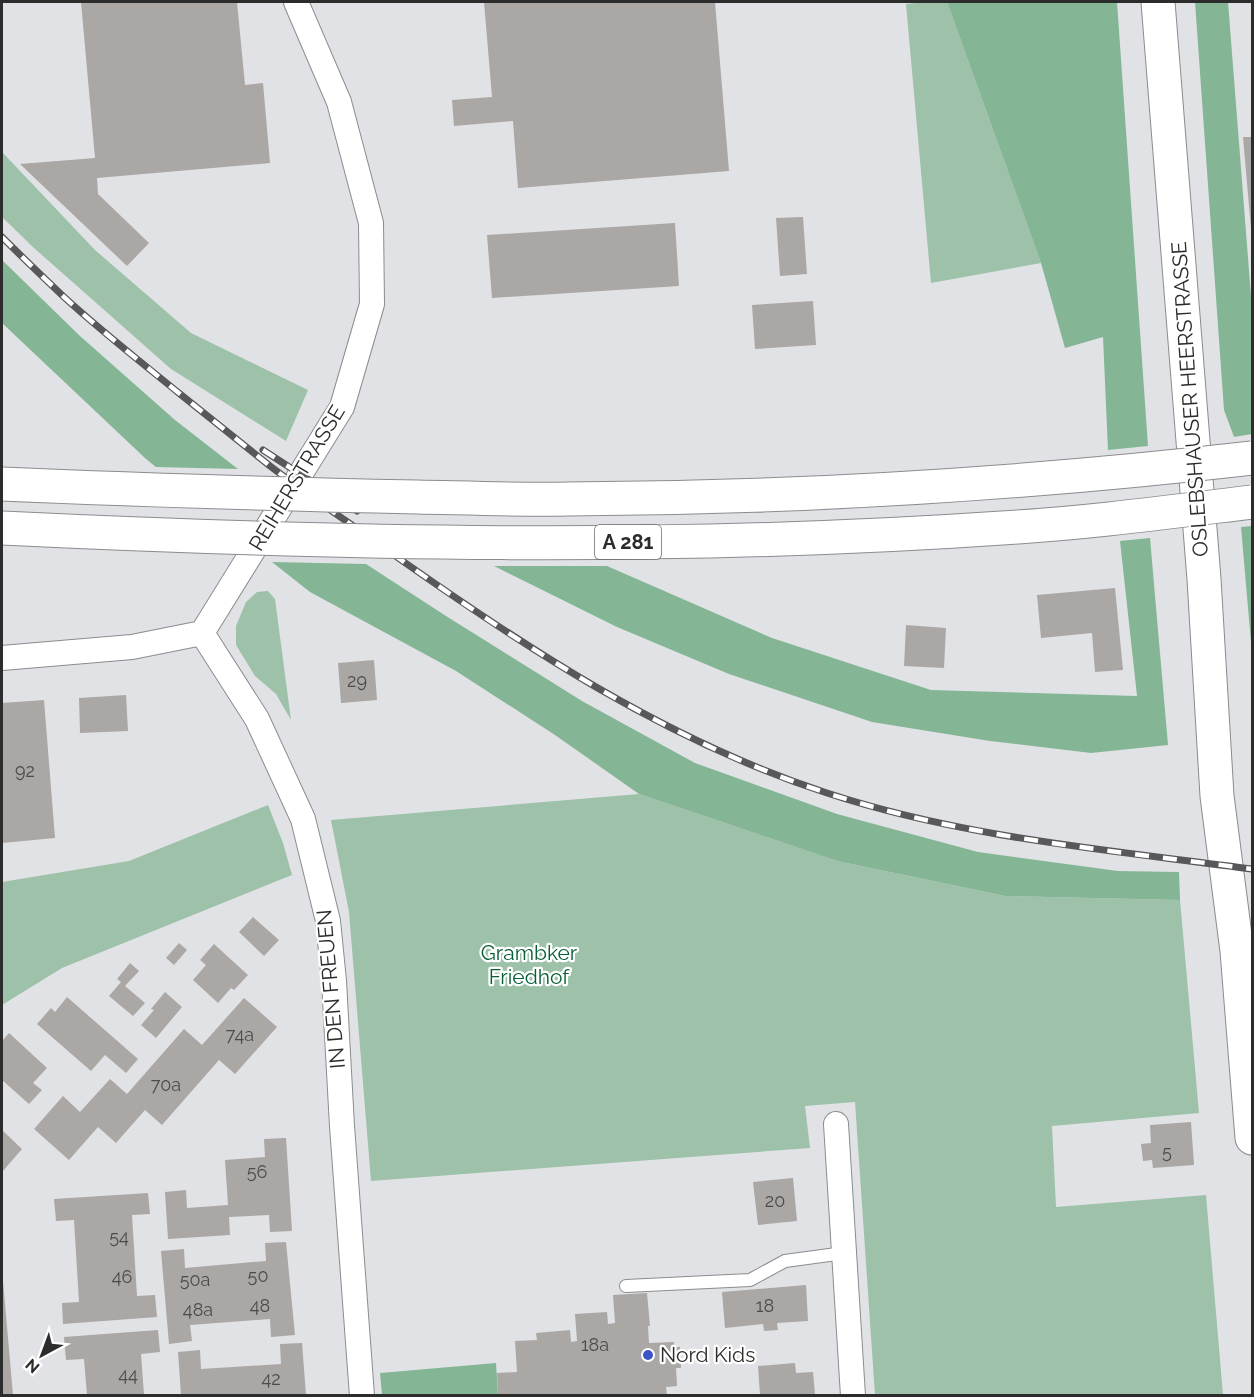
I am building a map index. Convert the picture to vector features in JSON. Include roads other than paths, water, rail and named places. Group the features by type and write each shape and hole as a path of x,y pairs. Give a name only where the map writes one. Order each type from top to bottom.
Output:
{"main road":[{"name":"OSLEBSHAUSER HEERSTRASSE","path":"1158,2 1204,579 1217,796 1238,921 1237,951 1252,1138"},
{"name":"A 281","path":"2,484 306,495 590,499 785,494 996,483 1252,458"},
{"name":"A 281","path":"2,528 342,540 497,543 704,542 787,540 1004,528 1146,515 1252,502"}],"street":[{"name":"REIHERSTRASSE","path":"202,633 342,407 372,304 371,223 339,102 297,2"},
{"path":"2,658 132,647 202,633"},
{"name":"IN DEN FREUEN","path":"202,633 257,719 303,819 328,921 362,1395"},
{"path":"836,1124 853,1395"}],"lane":[{"path":"626,1286 750,1280 785,1262 844,1253"}],"railway":[{"path":"2,237 92,322 284,477 491,622 544,656 654,719 768,772 879,808 931,821 1038,841 1252,869"},
{"path":"263,450 357,511"}],"place":[{"name":"Nord Kids","path":"648,1355"}],"park label":[{"name":"Grambker Friedhof","path":"529,965"}]}
